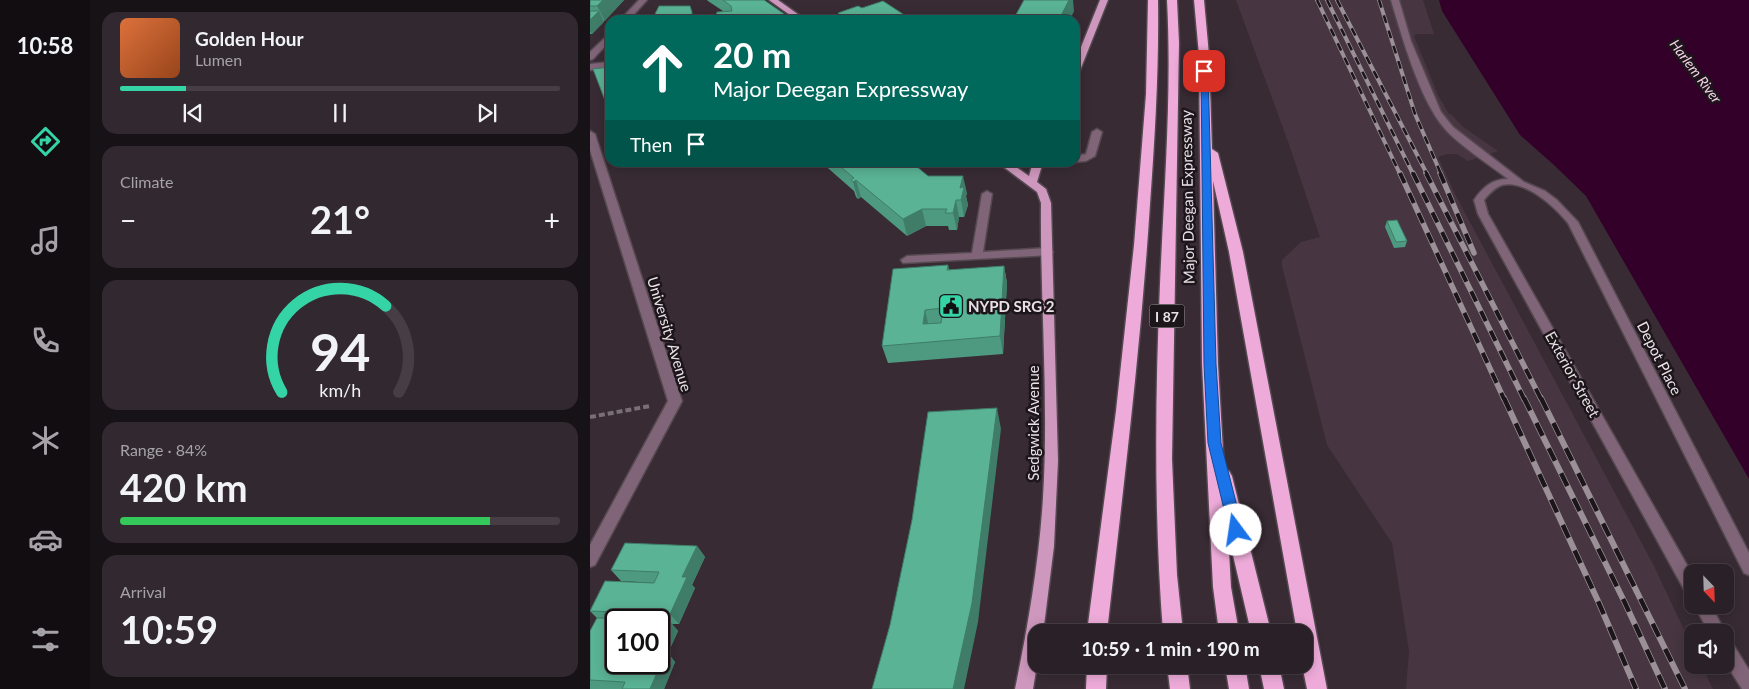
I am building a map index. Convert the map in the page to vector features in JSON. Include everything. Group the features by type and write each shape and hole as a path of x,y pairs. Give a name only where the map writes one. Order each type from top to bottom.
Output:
{"highway":[{"path":"1099,624 1122,438 1137,295 1148,143 1153,0"},
{"name":"Major Deegan Expressway","path":"1172,0 1174,66 1164,433 1165,522 1172,624"},
{"name":"Major Deegan Expressway","path":"1199,0 1204,55 1210,364 1222,587 1228,624"},
{"path":"1205,126 1236,252 1317,689"},
{"path":"1214,443 1259,624"},
{"path":"1096,689 1097,674"},
{"path":"1178,674 1180,689"},
{"path":"1236,674 1239,689"},
{"path":"1271,674 1274,689"}],"main road":[{"path":"773,0 795,15"},
{"path":"1080,60 1104,0"},
{"path":"1010,167 1032,182 1036,167"},
{"name":"Sedgwick Avenue","path":"1024,689 1042,586 1050,497 1045,196 1032,182"}],"street":[{"path":"629,15 643,0"},
{"name":"Depot Place","path":"1395,0 1407,41 1438,113 1450,129 1520,183 1549,198 1562,208 1573,222 1749,568"},
{"path":"590,57 605,41"},
{"path":"590,67 605,66"},
{"path":"1080,159 1090,156 1097,132"},
{"name":"University Avenue","path":"590,134 676,401 590,560"},
{"name":"Exterior Street","path":"1520,183 1502,183 1487,189 1479,200 1483,214 1684,574"},
{"path":"977,256 987,194"},
{"path":"907,260 1047,252"},
{"path":"1734,661 1749,685"}],"path":[{"path":"590,416 676,401"}],"shaded area":[{"path":"1236,0 1423,0 1434,34 1416,34 1414,36 1438,95 1449,114 1463,127 1498,151 1468,161 1457,154 1447,154 1438,157 1456,196 1654,566 1684,630 1684,674 1706,674 1713,689 1406,689 1409,651 1392,543 1327,445 1282,266 1282,260 1301,242 1320,237 1290,147"}],"water":[{"name":"Harlem River","path":"1439,0 1749,0 1749,479 1586,196 1520,135 1442,11"}],"building":[{"path":"590,0 603,0 597,6 590,6"},
{"path":"723,0 764,0 786,15 716,15 717,12 732,11 731,6"},
{"path":"1024,0 1069,0 1062,15 1016,15"},
{"path":"883,1 904,15 841,15 838,13 858,6 862,8"},
{"path":"659,6 690,6 692,12 692,15 654,15"},
{"path":"590,11 599,11 590,20"},
{"path":"605,68 605,100 593,69"},
{"path":"841,167 917,167 928,176 963,176 960,188 964,187 961,200 956,200 953,213 945,213 947,209 922,209 903,219 856,180 853,182 851,180 854,178"},
{"path":"1397,220 1407,241 1396,242 1387,221"},
{"name":"NYPD SRG 2","path":"948,265 947,270 1004,266 1000,336 882,346 893,269","holes":["943,308 941,323 923,324 925,310"]},
{"path":"997,408 972,603 953,689 872,689 890,625 912,520 928,412"},
{"path":"625,543 697,546 682,577 687,577 670,614 670,609 605,609 605,612 590,611 605,581 654,583 659,572 611,570"},
{"path":"597,618 605,618 605,674 656,674 650,689 622,689 625,682 590,680 590,631"}],"railway":[{"path":"1317,0 1400,174"},
{"path":"1327,0 1413,174"},
{"path":"1337,0 1427,174"},
{"path":"1379,0 1415,114 1441,174"},
{"path":"1400,173 1504,399"},
{"path":"1413,173 1524,399"},
{"path":"1426,173 1541,399"},
{"path":"1440,173 1474,253"},
{"path":"1504,398 1598,601 1636,689"},
{"path":"1524,398 1625,603 1665,689"},
{"path":"1541,398 1685,689"}],"place":[{"name":"NYPD SRG 2","path":"951,306"}],"route":[{"path":"1204,71 1210,364 1214,443 1236,530"}]}
